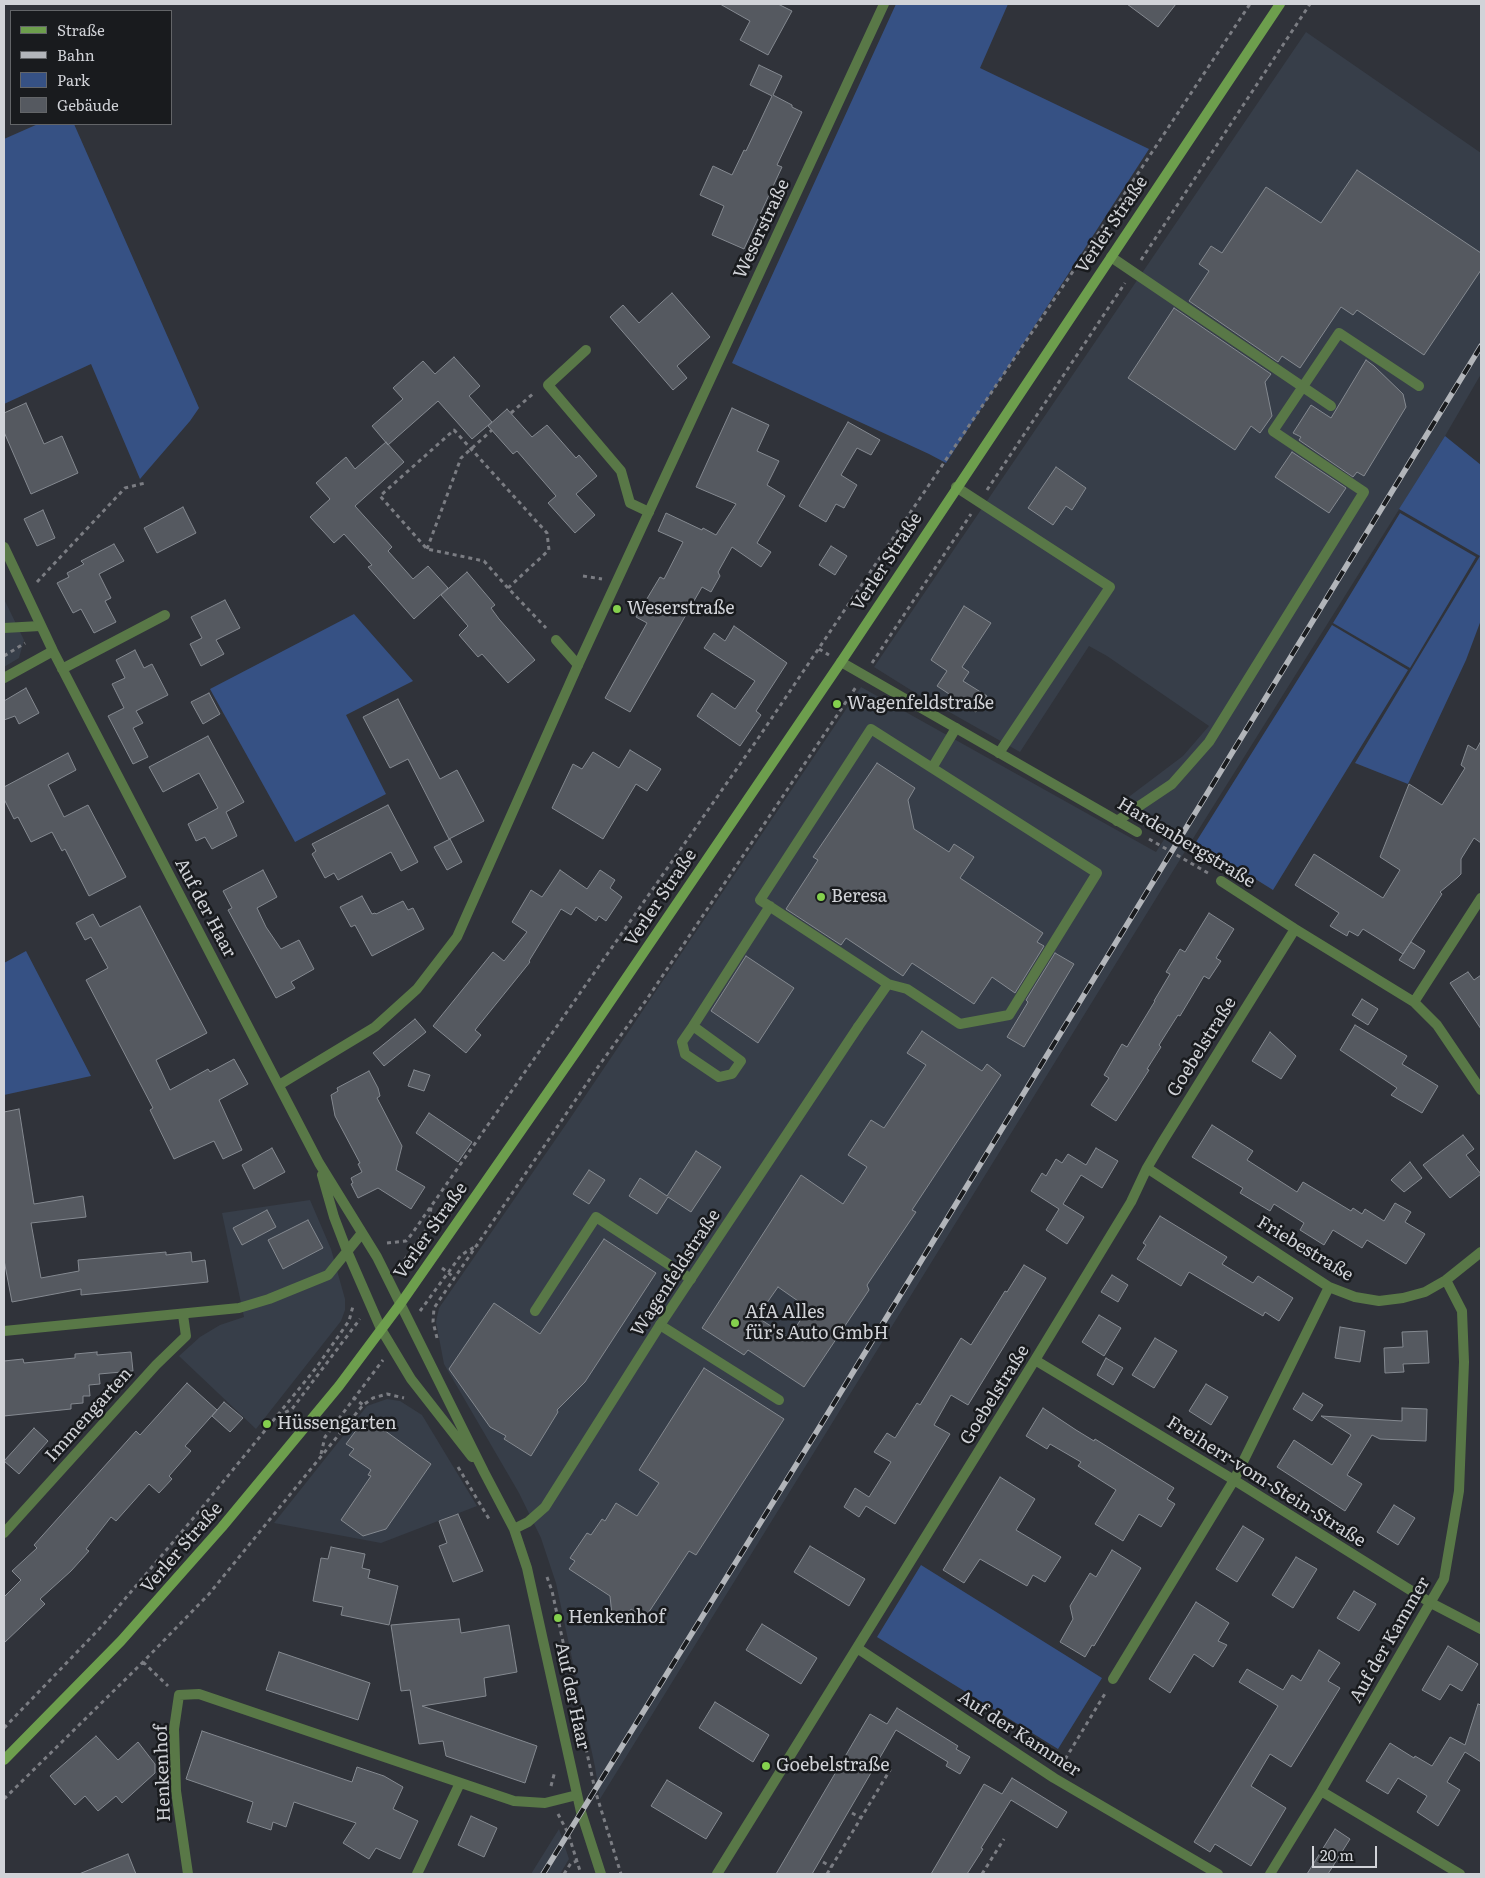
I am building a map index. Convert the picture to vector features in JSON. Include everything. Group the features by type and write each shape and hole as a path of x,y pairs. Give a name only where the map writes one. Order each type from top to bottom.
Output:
{"main road":[{"name":"Verler Straße","path":"4,1760 121,1642 222,1527 339,1386 401,1303 578,1049 841,662 1280,4"}],"street":[{"name":"Weserstraße","path":"279,1085 375,1027 417,989 457,938 578,665 884,4"},
{"path":"1111,257 1331,406"},
{"path":"1117,821 1172,784 1209,742 1364,492 1274,431 1339,333 1419,386"},
{"path":"586,350 548,385 621,471 630,503 649,512"},
{"path":"956,487 1110,587 999,753"},
{"name":"Auf der Haar","path":"4,547 52,651 319,1163 377,1257 514,1529 527,1568 577,1794 601,1874"},
{"path":"62,669 165,615"},
{"path":"4,628 40,626"},
{"path":"556,640 578,665"},
{"path":"4,678 52,651"},
{"name":"Hardenbergstraße","path":"841,662 1137,832"},
{"path":"932,768 956,728"},
{"path":"871,729 932,768 1096,873 1009,1015 960,1024 907,989 888,984 760,900 871,729"},
{"name":"Hardenbergstraße","path":"1221,881 1414,1002 1438,1025 1481,1090"},
{"path":"1414,1002 1481,898"},
{"path":"693,1026 741,1061 732,1074 719,1077 685,1054 682,1042 770,906"},
{"name":"Goebelstraße","path":"717,1874 1132,1202 1147,1168 1295,929"},
{"name":"Wagenfeldstraße","path":"514,1529 528,1522 545,1507 690,1279 888,984"},
{"name":"Auf der Haar","path":"319,1163 334,1217 382,1329 411,1380 484,1472"},
{"name":"Friebestraße","path":"1147,1168 1329,1287 1355,1297 1379,1301 1404,1298 1426,1292 1446,1280 1481,1252"},
{"path":"535,1311 596,1216 690,1279"},
{"path":"4,1331 183,1315 239,1308 268,1299 328,1275 362,1233"},
{"name":"Auf der Kammer","path":"1270,1874 1321,1791 1444,1579 1459,1491 1464,1362 1462,1311 1446,1280"},
{"path":"1113,1679 1234,1480 1329,1287"},
{"name":"Immengarten","path":"4,1533 156,1364 186,1336 183,1315"},
{"path":"660,1325 778,1400"},
{"name":"Freiherr-vom-Stein-Straße","path":"1035,1360 1234,1480 1431,1603 1481,1629"},
{"name":"Auf der Kammer","path":"857,1648 1054,1778 1218,1874"},
{"path":"179,1695 199,1694 514,1801 544,1803 577,1794"},
{"name":"Henkenhof","path":"179,1695 174,1729 176,1791 188,1874"},
{"path":"417,1874 460,1783"},
{"path":"1321,1791 1443,1870 1460,1874"}],"path":[{"path":"406,1241 781,705 1075,269 1250,4"},
{"path":"451,1275 456,1278 511,1198 864,675 1310,4"},
{"path":"511,414 536,391 548,385"},
{"path":"508,588 550,550 547,533 454,430 380,496 427,549 484,561 508,588 556,640"},
{"path":"427,549 461,458 492,430"},
{"path":"24,591 41,579 125,488 145,483"},
{"name":"Hardenbergstraße","path":"1137,832 1221,881"},
{"path":"387,1243 406,1241 410,1244"},
{"path":"4,1728 102,1626 196,1515 317,1369 349,1321 353,1307"},
{"path":"390,1395 394,1390"},
{"path":"4,1799 209,1594 362,1405 373,1398 390,1395 403,1397 410,1403"},
{"path":"358,1401 362,1405"},
{"path":"454,1460 493,1526"},
{"path":"143,1662 179,1695"},
{"path":"1054,1778 1113,1679"},
{"path":"554,1763 556,1772 551,1785 554,1801 568,1833 581,1874"},
{"path":"828,1874 890,1770 880,1764"},
{"path":"852,1813 861,1818"},
{"path":"982,1874 1004,1839"},
{"path":"564,1874 571,1863 577,1861"},
{"path":"823,1862 832,1867"}],"shaded area":[{"path":"1306,32 1481,153 1481,374 1445,436 1189,845 600,1799 556,1583 541,1538 519,1493 444,1364 436,1322 439,1308 569,1120 861,687 1156,852 1165,838 1114,808 1183,756 1209,726 1107,656 1089,646 1020,752 874,667"},
{"path":"4,599 24,640 19,658 4,667"},
{"path":"310,1200 331,1249 345,1299 345,1310 341,1321 256,1429 179,1356 200,1337 220,1325 244,1317 222,1213"},
{"path":"387,1399 400,1401 422,1415 477,1506 381,1543 274,1523 367,1406"},
{"path":"559,1829 569,1859 560,1874 531,1874"}],"green space":[{"path":"896,4 1008,4 980,68 1149,149 946,463 732,363"},
{"path":"36,125 74,125 199,408 140,479 91,364 4,404 4,139"},
{"path":"1445,436 1481,465 1481,620 1466,660 1408,784 1355,763 1480,556 1399,509"},
{"path":"1400,513 1476,557 1410,668 1333,623"},
{"path":"354,614 413,681 346,715 386,794 295,842 210,689"},
{"path":"1332,625 1408,670 1273,890 1196,842"},
{"path":"26,951 91,1076 4,1095 4,963"},
{"path":"921,1565 1102,1678 1058,1749 877,1637"}],"building":[{"path":"720,4 778,4 792,11 768,55 740,40 750,21"},
{"path":"1127,4 1176,4 1158,27"},
{"path":"759,65 782,76 773,95 802,112 777,165 782,167 744,249 712,235 724,206 700,195 713,166 732,175 744,150 746,151 772,96 750,85"},
{"path":"1357,170 1481,253 1481,270 1424,355 1357,310 1353,315 1341,307 1300,368 1282,356 1278,362 1189,301 1209,271 1199,264 1211,246 1222,253 1266,187 1321,223"},
{"path":"672,293 710,337 677,366 687,378 673,390 610,317 623,305 639,323"},
{"path":"1174,308 1271,374 1265,382 1272,416 1260,433 1251,426 1235,450 1128,378"},
{"path":"454,357 480,386 469,396 492,422 472,439 438,401 388,445 372,426 403,399 393,388 423,361 435,374"},
{"path":"1366,360 1403,394 1406,407 1364,476 1357,472 1353,477 1299,440 1301,437 1293,433 1311,405 1331,418"},
{"path":"26,403 44,444 62,436 78,473 31,494 4,432 4,413"},
{"path":"732,408 769,425 757,451 779,461 767,485 785,496 757,543 771,552 761,567 732,547 718,572 720,576 711,592 702,587 630,712 605,698 647,623 636,617 660,577 664,579 683,542 658,531 666,513 716,535 736,504 696,487"},
{"path":"507,409 532,437 547,425 576,458 579,455 597,476 576,494 595,515 575,533 548,503 556,496 517,451 513,454 488,426"},
{"path":"848,422 880,440 871,455 857,448 841,475 857,485 844,508 836,504 826,522 799,506"},
{"path":"386,442 404,462 355,506 392,547 388,551 413,579 428,566 448,588 414,619 368,567 372,565 344,534 334,543 310,517 330,499 316,483 346,457 355,469"},
{"path":"1292,452 1346,488 1329,513 1275,477"},
{"path":"1056,467 1086,488 1072,510 1066,506 1053,525 1028,508"},
{"path":"183,507 196,533 157,553 144,528"},
{"path":"43,510 55,538 37,546 24,519"},
{"path":"114,544 124,561 99,574 111,598 105,601 116,622 94,633 81,609 73,613 57,583 69,577 67,573 84,564 81,561"},
{"path":"831,546 847,556 835,575 819,565"},
{"path":"467,572 495,605 491,608 499,619 535,660 508,683 482,654 478,657 459,635 468,626 441,595"},
{"path":"225,600 240,628 216,640 224,654 201,666 190,644 202,638 191,617"},
{"path":"964,606 991,623 962,667 969,672 963,681 987,696 976,712 937,686 947,671 931,660"},
{"path":"734,626 787,663 756,711 761,715 740,746 697,716 712,693 735,709 755,681 704,648 714,633 725,641"},
{"path":"135,650 144,668 152,664 168,695 136,711 143,723 133,728 148,757 133,764 108,716 124,708 112,684 125,678 116,660"},
{"path":"26,688 39,713 19,724 15,716 4,720 4,701"},
{"path":"209,693 220,714 203,724 191,702"},
{"path":"398,699 440,779 457,770 484,821 449,839 408,759 390,768 363,717"},
{"path":"208,736 244,802 226,812 237,836 212,849 205,837 196,841 188,824 218,808 199,773 163,792 149,767"},
{"path":"1481,741 1481,843 1474,838 1461,859 1461,874 1440,892 1442,894 1403,954 1363,929 1358,936 1349,931 1347,936 1330,926 1339,913 1295,885 1314,854 1383,898 1400,870 1380,857 1409,784 1442,805 1465,768 1461,765 1468,745 1476,750"},
{"path":"630,750 661,769 647,791 636,784 603,839 552,808 573,764 582,769 593,752 619,768"},
{"path":"68,753 76,770 48,785 64,817 88,805 126,877 89,896 65,849 62,851 52,832 31,842 18,817 14,819 4,799 4,787"},
{"path":"877,763 915,788 908,800 914,829 949,852 954,844 974,857 960,878 1043,933 1037,942 1044,946 1015,993 992,977 974,1004 912,963 903,976 846,938 841,945 786,909 818,860 813,857"},
{"path":"388,805 418,862 401,871 391,852 338,880 334,873 325,878 312,854 316,851 312,844"},
{"path":"450,839 462,862 447,870 434,847"},
{"path":"263,870 277,897 257,908 266,927 281,949 299,940 314,969 291,982 295,988 276,998 228,910 232,908 223,891"},
{"path":"560,870 587,889 600,870 615,880 610,888 622,897 606,921 599,916 596,921 576,907 571,915 561,909 530,962 475,1030 481,1035 466,1053 433,1026 493,952 504,961 527,932 512,922 531,890 542,897"},
{"path":"362,896 372,914 376,914 403,901 408,910 413,908 424,929 372,956 355,925 351,927 340,907"},
{"path":"140,906 207,1033 156,1060 170,1090 208,1069 210,1072 234,1059 248,1084 219,1100 242,1150 223,1159 214,1141 174,1159 150,1110 153,1108 86,980 108,968 91,937 85,940 76,923 93,914 100,927"},
{"path":"1209,913 1234,929 1216,958 1221,961 1209,979 1204,976 1180,1016 1178,1015 1159,1045 1161,1047 1147,1069 1149,1070 1116,1121 1091,1105 1109,1078 1104,1075 1122,1044 1127,1047 1155,1001 1170,974 1166,972 1180,949 1185,952"},
{"path":"1411,942 1425,951 1414,969 1399,960"},
{"path":"1055,953 1074,964 1024,1047 1007,1037 1028,1002 1026,1000"},
{"path":"746,956 794,988 758,1043 711,1011"},
{"path":"1468,972 1474,980 1481,975 1481,1029 1450,983"},
{"path":"1362,999 1378,1009 1368,1025 1352,1015"},
{"path":"415,1019 426,1032 384,1066 373,1053"},
{"path":"1355,1025 1407,1056 1402,1064 1438,1086 1422,1113 1391,1095 1397,1088 1340,1050"},
{"path":"922,1031 982,1071 987,1064 1001,1075 912,1210 916,1212 867,1285 869,1290 804,1387 748,1350 744,1355 702,1328 801,1175 843,1204 867,1167 848,1155 871,1120 884,1128 926,1065 907,1053","holes":["778,1287 808,1308 789,1338 757,1317"]},
{"path":"1270,1032 1296,1056 1281,1079 1252,1061"},
{"path":"414,1070 430,1075 424,1091 408,1086"},
{"path":"369,1071 378,1088 380,1096 377,1098 402,1146 396,1170 425,1187 411,1209 378,1188 358,1198 351,1184 353,1183 351,1178 362,1172 358,1164 360,1163 335,1116 331,1095 338,1091 337,1088"},
{"path":"19,1109 34,1204 83,1196 86,1217 31,1223 41,1278 79,1271 78,1260 166,1252 166,1255 191,1252 192,1262 205,1260 208,1282 81,1295 81,1289 12,1302 4,1260 4,1112"},
{"path":"429,1113 472,1142 458,1162 416,1133"},
{"path":"1212,1125 1253,1151 1247,1160 1297,1192 1303,1182 1351,1211 1353,1208 1362,1214 1365,1209 1384,1221 1395,1203 1411,1212 1405,1222 1425,1234 1406,1264 1367,1240 1362,1248 1333,1230 1324,1245 1300,1230 1304,1223 1274,1204 1270,1211 1240,1193 1243,1188 1192,1157"},
{"path":"1463,1135 1474,1149 1466,1155 1481,1174 1450,1198 1423,1165"},
{"path":"272,1148 285,1172 254,1189 242,1165"},
{"path":"1096,1148 1118,1161 1102,1188 1081,1175 1063,1204 1084,1217 1067,1244 1046,1230 1059,1209 1031,1191 1042,1173 1046,1176 1056,1159 1062,1163 1068,1154 1086,1165"},
{"path":"696,1151 721,1167 691,1212 668,1197 657,1214 629,1196 640,1178 667,1196"},
{"path":"1410,1162 1422,1178 1404,1192 1391,1180"},
{"path":"589,1170 605,1180 589,1204 573,1194"},
{"path":"267,1210 276,1227 242,1245 233,1228"},
{"path":"1160,1216 1227,1257 1222,1264 1253,1283 1258,1276 1293,1298 1279,1321 1265,1312 1263,1316 1189,1272 1181,1286 1137,1259 1146,1245 1143,1243"},
{"path":"308,1220 323,1248 283,1269 268,1240"},
{"path":"604,1239 656,1273 585,1382 557,1410 558,1412 531,1456 504,1439 506,1436 490,1427 449,1369 494,1303 540,1334"},
{"path":"1024,1265 1046,1278 968,1405 951,1395 934,1425 950,1434 895,1524 866,1506 859,1517 844,1507 855,1488 869,1497 891,1462 874,1452 887,1433 895,1438 917,1403 920,1405 961,1338 971,1345"},
{"path":"1112,1275 1128,1285 1118,1302 1101,1292"},
{"path":"1099,1315 1121,1328 1104,1356 1082,1342"},
{"path":"1340,1327 1365,1331 1360,1362 1335,1358"},
{"path":"1427,1331 1429,1363 1403,1364 1404,1372 1385,1373 1384,1348 1403,1347 1402,1332"},
{"path":"1155,1338 1177,1351 1154,1388 1132,1375"},
{"path":"97,1352 97,1355 131,1352 133,1371 99,1374 100,1384 89,1385 90,1396 83,1396 83,1403 71,1404 71,1409 4,1416 4,1361 23,1359 24,1363 75,1358 75,1354"},
{"path":"1106,1358 1123,1368 1113,1385 1097,1375"},
{"path":"704,1368 784,1419 696,1555 689,1551 645,1618 631,1609 623,1622 612,1615 610,1596 569,1569 575,1561 570,1558 587,1533 591,1535 602,1519 605,1521 616,1503 637,1516 659,1483 639,1470"},
{"path":"187,1383 217,1410 185,1446 191,1451 169,1476 172,1479 159,1493 149,1484 116,1521 111,1517 86,1549 89,1551 71,1571 40,1599 45,1604 4,1643 4,1597 21,1580 12,1571 37,1548 34,1545 136,1431 140,1435"},
{"path":"1206,1384 1228,1397 1211,1425 1189,1411"},
{"path":"1303,1393 1323,1405 1312,1421 1293,1409"},
{"path":"224,1402 243,1418 230,1432 212,1416"},
{"path":"1043,1408 1094,1441 1095,1439 1174,1488 1167,1499 1175,1504 1161,1527 1139,1514 1123,1541 1095,1524 1116,1490 1078,1466 1081,1462 1050,1444 1047,1449 1026,1436"},
{"path":"1402,1408 1427,1409 1426,1441 1380,1439 1372,1435 1347,1475 1362,1484 1345,1511 1277,1467 1294,1440 1332,1465 1351,1435 1321,1416 1402,1421"},
{"path":"366,1417 431,1464 386,1529 363,1536 341,1520 371,1476 368,1475 371,1470 349,1455 354,1449 346,1444"},
{"path":"34,1428 48,1441 19,1474 4,1461"},
{"path":"1000,1477 1035,1499 1016,1530 1061,1557 1045,1582 1033,1575 1027,1586 980,1559 964,1583 943,1570"},
{"path":"1394,1505 1415,1518 1398,1545 1377,1532"},
{"path":"458,1514 483,1571 453,1582 439,1546 447,1543 439,1521"},
{"path":"1243,1526 1264,1539 1237,1582 1216,1569"},
{"path":"810,1546 865,1579 849,1606 794,1572"},
{"path":"331,1547 365,1554 362,1568 370,1570 368,1578 398,1586 389,1625 341,1615 343,1607 313,1601 321,1558 328,1559"},
{"path":"1112,1550 1141,1568 1094,1646 1092,1645 1085,1657 1060,1642 1073,1619 1070,1606 1090,1573 1096,1577"},
{"path":"1296,1557 1317,1569 1293,1608 1272,1595"},
{"path":"1354,1591 1376,1604 1359,1631 1337,1618"},
{"path":"1196,1602 1229,1623 1218,1641 1227,1645 1213,1667 1194,1654 1170,1693 1149,1679"},
{"path":"459,1619 461,1633 509,1625 517,1672 484,1678 486,1696 422,1706 537,1746 525,1783 446,1756 443,1741 419,1744 410,1690 401,1691 391,1625"},
{"path":"762,1624 817,1658 801,1684 746,1650"},
{"path":"1448,1646 1478,1664 1462,1691 1450,1684 1440,1700 1422,1690"},
{"path":"1319,1650 1340,1663 1328,1681 1340,1688 1291,1767 1270,1754 1251,1786 1286,1808 1251,1866 1215,1844 1210,1852 1194,1842 1278,1706 1239,1682 1247,1669 1283,1690 1292,1675 1301,1681"},
{"path":"279,1652 370,1683 358,1720 266,1690"},
{"path":"715,1702 769,1735 753,1762 699,1728"},
{"path":"1478,1704 1481,1705 1481,1762 1465,1752 1447,1782 1460,1790 1438,1826 1417,1812 1427,1796 1398,1778 1388,1794 1366,1781 1390,1743 1414,1758 1415,1756 1432,1766 1450,1737 1465,1745"},
{"path":"897,1708 958,1746 956,1749 970,1757 960,1774 946,1766 948,1762 896,1730 812,1874 776,1874 870,1714 887,1724"},
{"path":"202,1731 352,1782 357,1767 384,1776 403,1787 393,1809 418,1821 400,1859 376,1848 369,1859 343,1843 356,1823 294,1802 286,1827 273,1822 271,1830 247,1822 253,1802 186,1779"},
{"path":"96,1736 118,1760 138,1742 155,1764 155,1773 122,1803 116,1796 98,1811 85,1796 75,1805 50,1776"},
{"path":"1012,1778 1067,1812 1057,1828 1011,1800 967,1874 931,1874 984,1784 1002,1794"},
{"path":"667,1780 722,1813 706,1839 651,1806"},
{"path":"471,1816 497,1828 484,1857 458,1845"},
{"path":"1335,1829 1350,1839 1328,1874 1307,1874"},
{"path":"128,1854 136,1874 79,1874"}],"railway":[{"path":"543,1874 814,1436 1481,346"}],"place":[{"name":"Weserstraße","path":"617,609"},
{"name":"Wagenfeldstraße","path":"837,704"},
{"name":"Beresa","path":"821,897"},
{"name":"AfA Alles für's Auto GmbH","path":"735,1323"},
{"name":"Hüssengarten","path":"267,1424"},
{"name":"Henkenhof","path":"558,1618"},
{"name":"Goebelstraße","path":"766,1766"}]}
